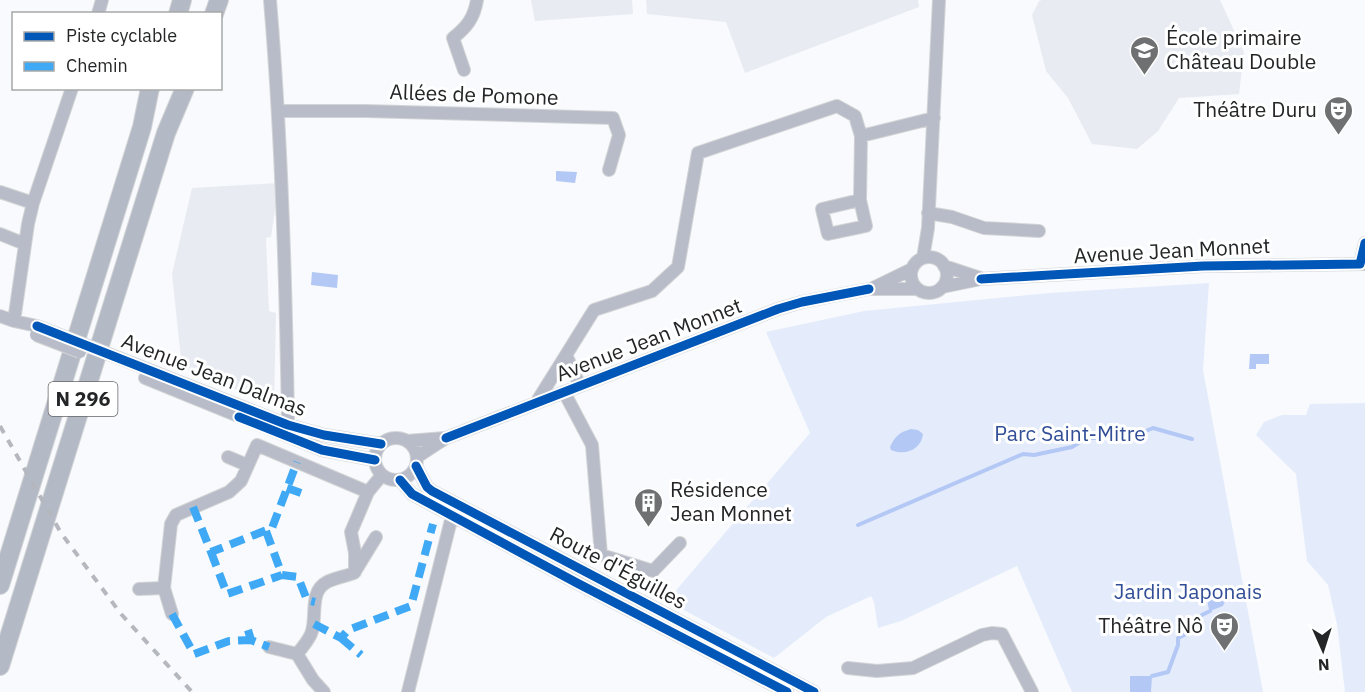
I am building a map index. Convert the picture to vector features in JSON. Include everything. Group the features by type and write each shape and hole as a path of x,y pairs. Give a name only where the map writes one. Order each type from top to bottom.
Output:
{"highway":[{"name":"N 296","path":"0,585 151,90"},
{"path":"166,133 179,90"},
{"path":"166,133 184,90"},
{"name":"N 296","path":"0,666 166,133"}],"street":[{"path":"270,0 279,111 286,261 288,425 297,440"},
{"path":"464,70 453,38 466,28 475,14 477,0"},
{"path":"934,261 918,261 912,269 911,280 922,292 933,293 942,287 947,277 934,261 928,228 939,0"},
{"path":"14,321 33,203 71,90"},
{"name":"Avenue Jean Monnet","path":"536,403 594,310 652,291 678,267 698,153 837,106 855,116 861,136"},
{"name":"Allées de Pomone","path":"279,111 365,111 613,118 620,135 609,170"},
{"path":"860,200 861,136 933,118"},
{"path":"0,192 33,203"},
{"path":"928,213 952,217 984,228 1039,231"},
{"path":"0,234 25,244"},
{"path":"1362,264 1365,243"},
{"name":"Avenue Jean Monnet","path":"934,261 981,279"},
{"name":"Avenue Jean Monnet","path":"942,287 981,279 1203,266 1362,264"},
{"name":"Avenue Jean Monnet","path":"869,289 912,269"},
{"name":"Avenue Jean Monnet","path":"407,441 446,438 778,309 869,289 917,289"},
{"name":"Avenue Jean Dalmas","path":"0,316 288,425 324,435 381,444"},
{"name":"Avenue Jean Monnet","path":"566,354 580,386"},
{"name":"Avenue Jean Dalmas","path":"118,362 322,450 375,460"},
{"path":"564,392 592,445 601,555 653,571 680,543"},
{"path":"398,438 407,441 412,445 417,462 407,477 400,480 382,475 378,471 375,460 376,451 381,444 389,439 398,438"},
{"name":"Avenue Jean Monnet","path":"417,462 446,438"},
{"path":"172,614 164,588 171,524 176,515 229,492 241,481 257,445 368,492"},
{"path":"228,457 247,465"},
{"name":"Route d'Éguilles","path":"417,462 427,487 432,491 814,692"},
{"path":"354,573 355,553 351,532 368,492 382,475"},
{"name":"Route d'Éguilles","path":"400,480 412,495 577,584 787,692"},
{"path":"408,692 452,516"},
{"path":"297,654 311,635 316,595 320,588 327,582 354,573 376,537"},
{"path":"139,589 164,588"},
{"path":"848,668 886,671 913,668 982,635 1002,634 1032,692"},
{"path":"269,647 297,654 313,680 324,692"}],"shaded area":[{"path":"531,0 632,0 633,14 535,21"},
{"path":"646,0 918,0 919,7 745,73 726,22 647,14"},
{"name":"École primaire Château Double","path":"1220,0 1244,52 1239,94 1179,98 1158,131 1137,149 1092,144 1068,98 1046,71 1032,15 1039,1"},
{"path":"279,183 271,237 266,238 269,311 276,313 274,404 182,368 172,274 192,188"}],"green space":[{"name":"Parc Saint-Mitre","path":"1209,283 1203,370 1263,692 1072,692 1017,566 901,621 878,628 871,596 826,617 774,658 667,601 810,433 766,332 864,311 1049,293"},
{"path":"1365,403 1365,692 1345,692 1337,624 1328,585 1307,561 1296,474 1256,435 1264,422 1282,415 1306,415 1310,404"}],"water":[{"path":"556,171 577,172 575,183 556,181"},
{"path":"312,272 338,275 337,288 311,285"},
{"path":"1250,354 1269,354 1269,364 1256,364 1256,369 1249,369"},
{"path":"911,429 923,434 916,448 907,452 891,450 890,447 896,437"},
{"path":"1215,591 1222,592 1226,599 1223,606 1210,611 1208,600"},
{"path":"1130,676 1152,676 1151,692 1130,692"}],"waterway":[{"path":"858,525 1023,454 1034,455 1072,447 1087,438 1129,438 1153,428 1192,439"},
{"path":"1152,676 1168,672 1178,645 1178,638 1188,633 1188,622 1210,611"}],"railway":[{"path":"0,426 61,533 121,614 192,692"}],"marked path":[{"path":"193,507 211,552 272,528 297,462"},
{"path":"287,488 301,493"},
{"path":"314,624 341,638 348,630 411,606 433,524"},
{"path":"266,531 282,575 298,577 307,600 315,602"},
{"path":"211,552 227,594 282,575"},
{"path":"172,614 194,654 229,641 251,640"},
{"path":"248,630 251,640 269,647"},
{"path":"341,638 361,655"}],"cycle path":[{"path":"981,279 1203,266 1360,264 1365,243"},
{"path":"446,438 778,309 869,289"},
{"path":"37,326 288,425 324,435 381,444"},
{"path":"239,417 322,450 375,460"},
{"path":"416,466 427,487 432,491 814,692"},
{"path":"400,480 412,494 787,692"}],"place":[{"name":"École primaire Château Double","path":"1145,76"},
{"name":"Théâtre Duru","path":"1338,136"},
{"name":"Résidence Jean Monnet","path":"649,528"},
{"name":"Théâtre Nô","path":"1224,652"}],"park label":[{"name":"Jardin Japonais","path":"1188,592"}]}
